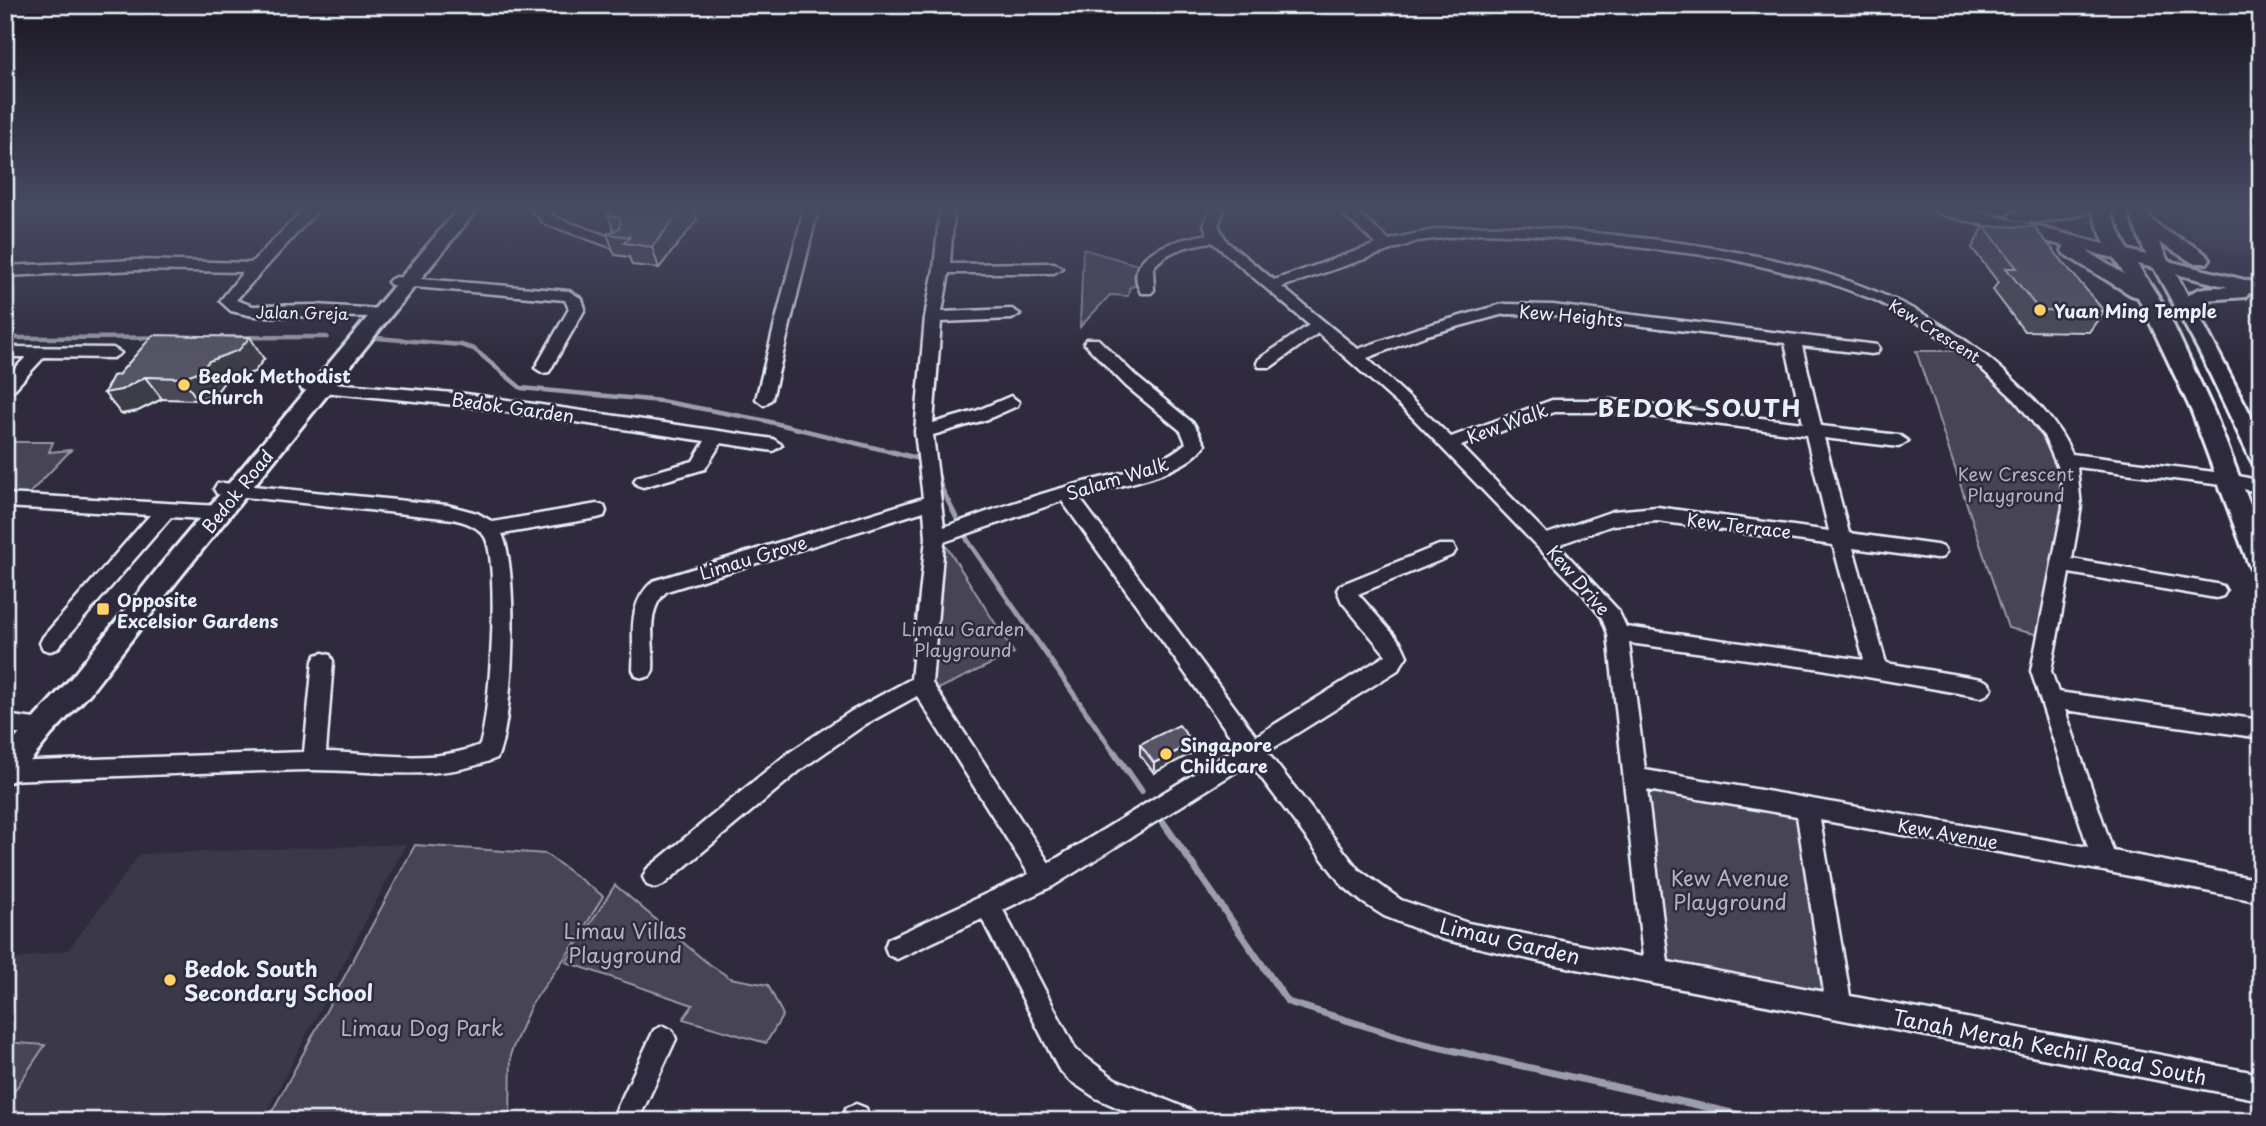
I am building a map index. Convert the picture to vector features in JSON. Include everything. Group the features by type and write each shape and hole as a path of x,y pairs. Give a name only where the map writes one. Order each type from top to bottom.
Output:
{"main road":[{"name":"Bedok Road","path":"402,283 418,262"},
{"name":"Bedok Road","path":"5,750 24,726 81,685 221,501 421,262"},
{"path":"2089,262 2130,285 2156,309"},
{"path":"2126,262 2156,309 2203,412 2261,565"},
{"path":"2159,262 2210,353 2261,458"},
{"path":"2171,262 2261,291"},
{"path":"2210,262 2261,274"},
{"path":"2186,310 2201,294 2261,291"},
{"name":"Bedok Road","path":"5,771 24,726"}],"street":[{"path":"5,271 137,265 256,268 262,262"},
{"path":"764,399 798,262"},
{"path":"943,262 933,317 925,432 934,538 921,684 1045,878"},
{"path":"1146,290 1145,269 1151,262"},
{"name":"Kew Drive","path":"1243,262 1356,356 1449,444 1546,542 1611,615 1618,634 1657,971"},
{"name":"Kew Crescent","path":"1270,286 1342,262"},
{"name":"Kew Crescent","path":"1771,262 1816,272 1904,309 1982,358 2036,412 2068,460 2073,496 2062,565 2041,663 2042,679 2104,860"},
{"name":"Jalan Greja","path":"256,268 230,295 228,302 233,307 253,311 315,310 375,314"},
{"path":"942,270 1054,268"},
{"path":"402,283 557,293 574,299 577,306 575,313 543,368"},
{"name":"Kew Heights","path":"1356,356 1421,332 1503,309 1553,310 1871,349"},
{"path":"933,317 1012,314"},
{"path":"1265,363 1319,325"},
{"path":"1791,339 1877,670"},
{"name":"Salam Walk","path":"934,538 1066,493 1165,464 1187,455 1196,445 1188,428 1132,382 1092,343"},
{"path":"5,352 113,353"},
{"path":"5,389 40,352"},
{"name":"Bedok Garden","path":"314,387 466,400 773,445"},
{"path":"925,432 982,415 1011,402"},
{"name":"Kew Walk","path":"1449,444 1541,408 1564,404 1613,406 1899,441"},
{"path":"643,481 699,465 717,436"},
{"path":"2068,460 2230,480 2261,487"},
{"name":"Limau Garden","path":"1066,493 1253,750 1350,877 1368,895 1390,909 1464,933 1839,1005"},
{"path":"5,500 165,510 221,501 447,512 470,517 490,529 499,544 504,578 491,749 475,758 437,763 314,761 5,771"},
{"name":"Limau Grove","path":"643,670 645,652 641,615 645,600 660,586 933,502"},
{"path":"50,643 165,510"},
{"path":"490,529 597,511"},
{"name":"Kew Terrace","path":"1546,542 1606,518 1628,514 1657,514 1936,552"},
{"path":"897,947 1045,878 1391,664 1397,656 1349,597 1348,590 1446,550"},
{"path":"2062,565 2216,591"},
{"path":"1618,634 1877,670 1981,688"},
{"path":"314,761 323,661"},
{"path":"654,877 796,761 858,718 921,684"},
{"path":"2049,699 2261,729"},
{"name":"Kew Avenue","path":"1635,778 2104,860 2261,891"},
{"path":"1807,808 1839,1005"},
{"path":"988,906 1067,1059 1094,1084 1183,1121"},
{"name":"Tanah Merah Kechil Road South","path":"1839,1005 2261,1087"},
{"path":"624,1121 663,1039"}],"shaded area":[{"name":"Bedok South Secondary School","path":"406,844 262,1121 5,1121 5,961 68,950 140,854"}],"green space":[{"path":"1083,262 1126,262 1138,265 1139,284 1129,288 1128,296 1110,295 1080,327"},
{"name":"Kew Crescent Playground","path":"1916,351 1966,351 2041,424 2069,485 2040,635 2008,628"},
{"path":"5,442 53,442 49,452 71,450 25,498 5,497"},
{"name":"Limau Garden Playground","path":"945,544 1014,653 932,692 925,680 935,548"},
{"name":"Kew Avenue Playground","path":"1643,788 1803,814 1834,993 1648,959"},
{"name":"Limau Dog Park","path":"415,845 546,854 603,896 576,942 531,1005 511,1052 510,1121 267,1121"},
{"name":"Limau Villas Playground","path":"615,885 705,961 730,978 768,985 783,1015 766,1043 683,1019 693,1005 566,962"},
{"path":"5,1042 45,1045 5,1105"}],"building":[{"path":"2012,262 2063,262 2104,311 2039,310 2006,268 2017,268"},
{"path":"153,335 250,337 239,350 209,361 200,371 182,378 145,377 121,390 104,393 113,376 118,375"},
{"path":"1179,725 1193,743 1154,763 1140,744"}],"waterway":[{"path":"5,338 327,337"},
{"path":"377,338 461,345 474,349 521,388 661,401 762,420 896,453"},
{"path":"889,451 923,460"},
{"path":"935,464 941,487 968,541 1115,754"},
{"path":"1114,752 1141,791"},
{"path":"1158,815 1288,1002 1420,1043 1768,1121"}],"place":[{"name":"Yuan Ming Temple","path":"2040,310"},
{"name":"Bedok Methodist Church","path":"184,385"},
{"name":"Opposite Excelsior Gardens","path":"103,609"},
{"name":"Singapore Childcare","path":"1166,754"},
{"name":"Bedok South Secondary School","path":"170,980"}],"district":[{"name":"BEDOK SOUTH","path":"1700,407"}]}
